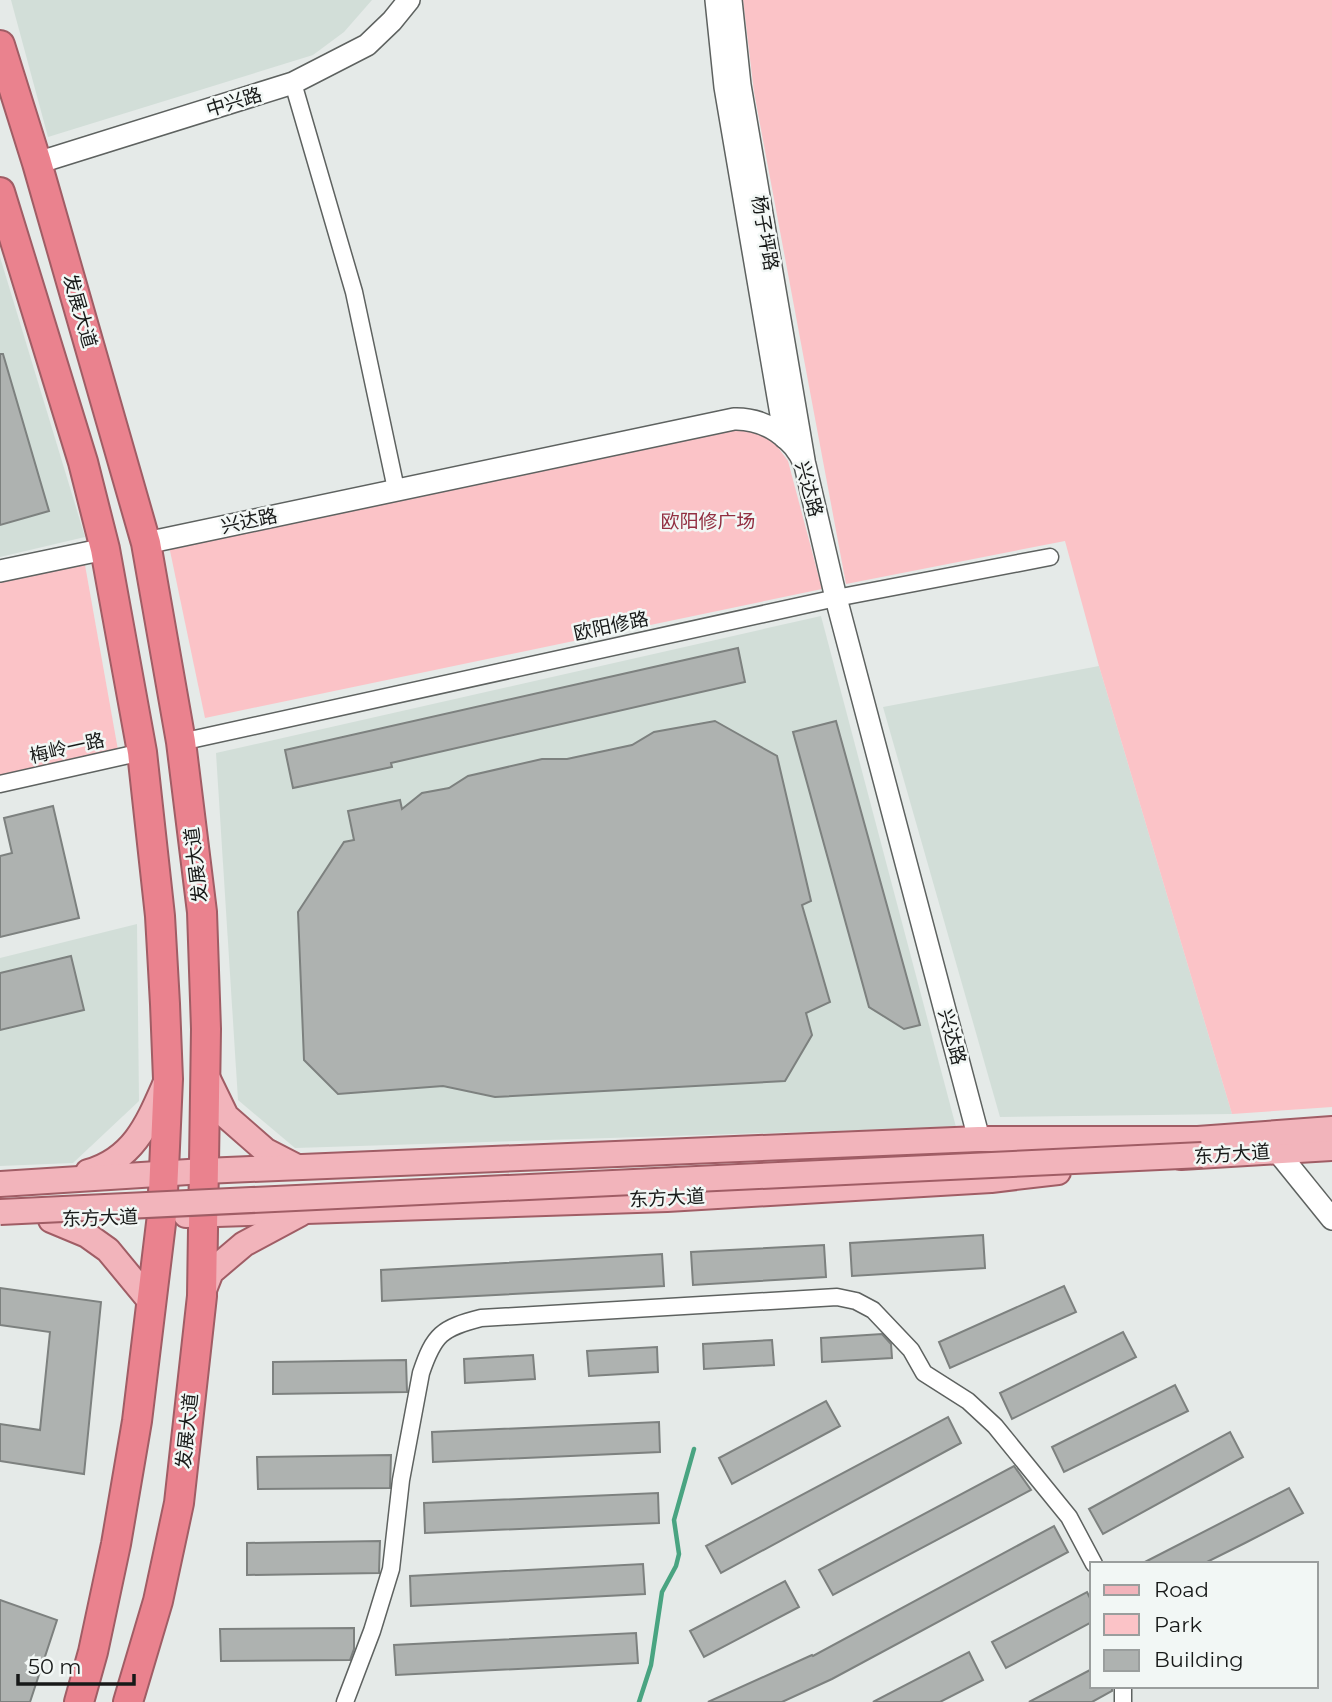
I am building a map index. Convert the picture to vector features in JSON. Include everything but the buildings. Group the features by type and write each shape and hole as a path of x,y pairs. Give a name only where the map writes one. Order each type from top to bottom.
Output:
{"highway":[{"name":"发展大道","path":"0,45 37,163 146,543 181,743 202,912 206,1075 202,1296 179,1503 158,1601 128,1702"},
{"path":"0,192 83,462 105,549 142,752 160,916 168,1079 162,1215 137,1421 117,1544 79,1702"}],"main road":[{"path":"206,1075 226,1116 266,1151 298,1167"},
{"path":"62,1180 107,1167 133,1146 150,1118 168,1079"},
{"name":"东方大道","path":"0,1223 162,1215 667,1199 964,1181 1332,1129"},
{"name":"东方大道","path":"0,1184 204,1171 979,1139 1277,1151 1332,1148"},
{"path":"0,1199 266,1182 953,1154 1200,1147"},
{"path":"0,1212 1200,1147"},
{"path":"202,1296 211,1272 244,1244 304,1211"},
{"path":"51,1220 87,1235 108,1250 151,1302"}],"street":[{"name":"中兴路","path":"37,163 293,83 367,45 409,0"},
{"name":"杨子坪路","path":"716,0 724,87 785,438"},
{"name":"杨子坪路","path":"731,0 740,85 805,465"},
{"path":"293,83 354,292 396,489"},
{"name":"兴达路","path":"146,543 734,419 757,421 785,438 801,455 805,465 836,598 979,1139"},
{"path":"0,571 105,549"},
{"name":"欧阳修路","path":"181,743 836,598 1051,557"},
{"name":"梅岭一路","path":"0,784 142,752"},
{"path":"1277,1151 1332,1219"},
{"path":"345,1702 372,1631 391,1569 401,1480 427,1356 435,1340 452,1326 481,1318 837,1297 856,1301 873,1310 889,1326 911,1350 924,1373 968,1401 995,1426 1069,1517 1093,1562"}],"shaded area":[{"path":"11,0 372,0 344,32 313,55 48,137"},
{"path":"0,257 85,537 0,557"},
{"path":"821,616 956,1127 295,1148 238,1100 216,753"},
{"path":"1099,666 1232,1114 1000,1117 883,707"},
{"path":"137,924 139,1101 73,1163 0,1166 0,958"}],"green space":[{"path":"743,0 1332,0 1332,1107 1232,1114 1099,666 1065,541 846,584 754,92"},
{"name":"欧阳修广场","path":"736,423 768,434 788,461 822,589 205,718 169,546"},
{"path":"85,565 118,750 0,776 0,581"}],"waterway":[{"path":"639,1702 651,1665 662,1592 676,1566 679,1554 674,1520 694,1449"}]}
